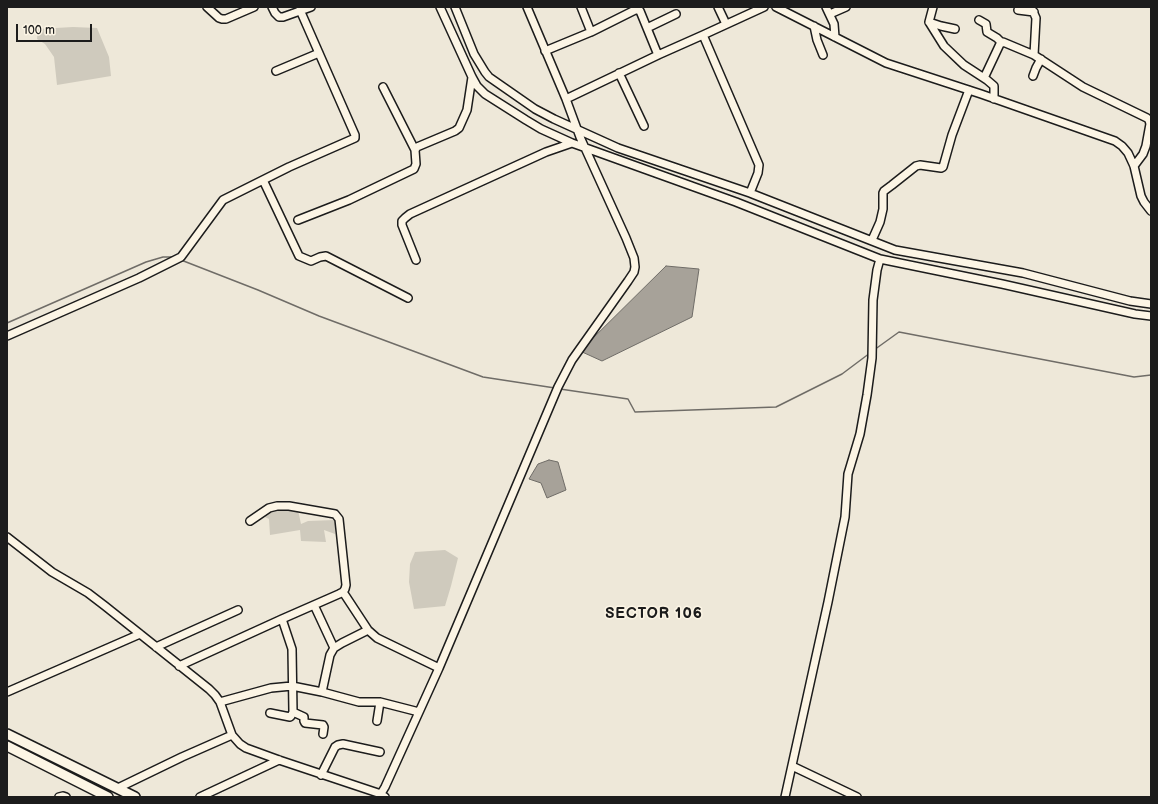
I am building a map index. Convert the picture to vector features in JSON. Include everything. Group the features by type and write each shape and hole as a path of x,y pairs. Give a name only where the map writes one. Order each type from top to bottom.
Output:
{"main road":[{"path":"7,734 136,797"},
{"path":"7,746 108,797"}],"street":[{"path":"207,7 219,18 226,19 254,7"},
{"path":"272,7 278,17 283,17 311,7"},
{"path":"440,7 472,77 478,86 491,98 531,123 572,142 736,202 880,259 1002,284 1135,314 1151,316"},
{"path":"455,7 474,54 484,72 535,109 578,131 630,153 750,193 903,252 1023,273 1130,301 1151,304"},
{"path":"581,7 591,32"},
{"path":"718,7 726,24"},
{"path":"566,99 658,54 726,24 750,10 764,7"},
{"path":"776,7 886,63 969,90 1115,141 1126,150 1134,166 1141,196 1151,211"},
{"path":"826,7 834,24 835,37"},
{"path":"830,14 846,7"},
{"path":"932,7 929,22 945,47 964,65 994,86 994,99"},
{"path":"7,537 52,572 88,593 209,689 220,702 232,735 240,744 246,748 381,796 439,668 553,397 572,360 628,281 635,268 634,258 626,238 578,131 529,8"},
{"path":"7,336 139,278 182,257 222,200 289,167 356,137 300,10"},
{"path":"545,51 591,32 635,10 638,10 640,11 648,28 658,54"},
{"path":"1018,10 1033,10 1036,23 1034,54"},
{"path":"648,28 676,14"},
{"path":"978,20 986,24 987,32 1001,42 1034,54 1083,87 1147,118 1149,120 1146,149 1134,166"},
{"path":"929,22 955,29"},
{"path":"814,26 816,40 823,54"},
{"path":"703,35 759,165 758,173 750,193"},
{"path":"984,78 1001,42"},
{"path":"276,71 319,53"},
{"path":"1033,76 1041,59"},
{"path":"619,73 644,126"},
{"path":"414,150 417,147 459,128 467,110 472,77"},
{"path":"298,220 349,200 414,169 416,164 414,150 383,87"},
{"path":"872,240 880,222 884,191 916,166 943,167 952,135 969,90"},
{"path":"416,260 402,225 402,221 410,214 546,152 572,142"},
{"path":"262,180 299,256 311,261 326,256 408,298"},
{"path":"785,797 828,602 845,516 848,474 862,426 872,358 873,300 880,259"},
{"path":"179,666 343,592 346,585 339,519 335,514 289,506 277,506 269,508 250,521"},
{"path":"343,592 368,630 377,638 439,668"},
{"path":"314,604 334,648"},
{"path":"156,647 238,610"},
{"path":"270,713 290,717 293,712 292,649 282,619"},
{"path":"322,692 330,655 334,648 368,630"},
{"path":"7,692 140,634"},
{"path":"220,702 271,688 292,686 359,702 380,702 420,712"},
{"path":"377,721 380,702"},
{"path":"293,712 304,717 304,721 306,723 323,725 324,734"},
{"path":"118,788 232,735"},
{"path":"321,775 335,747 338,745 343,744 380,752"},
{"path":"200,797 279,760"},
{"path":"792,766 857,797"},
{"path":"59,797 66,797"}],"shaded area":[{"path":"73,27 97,28 109,57 111,76 57,85 54,57 45,44 37,39 38,29"},
{"path":"666,266 699,269 692,317 602,361 580,351"},
{"path":"549,460 558,462 566,490 547,498 541,483 529,479 538,464"},
{"path":"287,508 298,510 301,524 308,521 335,520 335,534 324,530 326,542 301,541 300,530 270,535 269,519 263,516 272,509"},
{"path":"445,550 458,558 445,606 414,609 409,582 410,564 415,552"}],"waterway":[{"path":"7,323 146,262 163,257 174,257"},
{"path":"181,260 319,316 483,377 555,388"},
{"path":"874,350 899,332 1134,377 1151,375"},
{"path":"560,389 628,399 635,412 776,407 842,374 870,353"}],"district":[{"name":"SECTOR 106","path":"654,614"}]}
